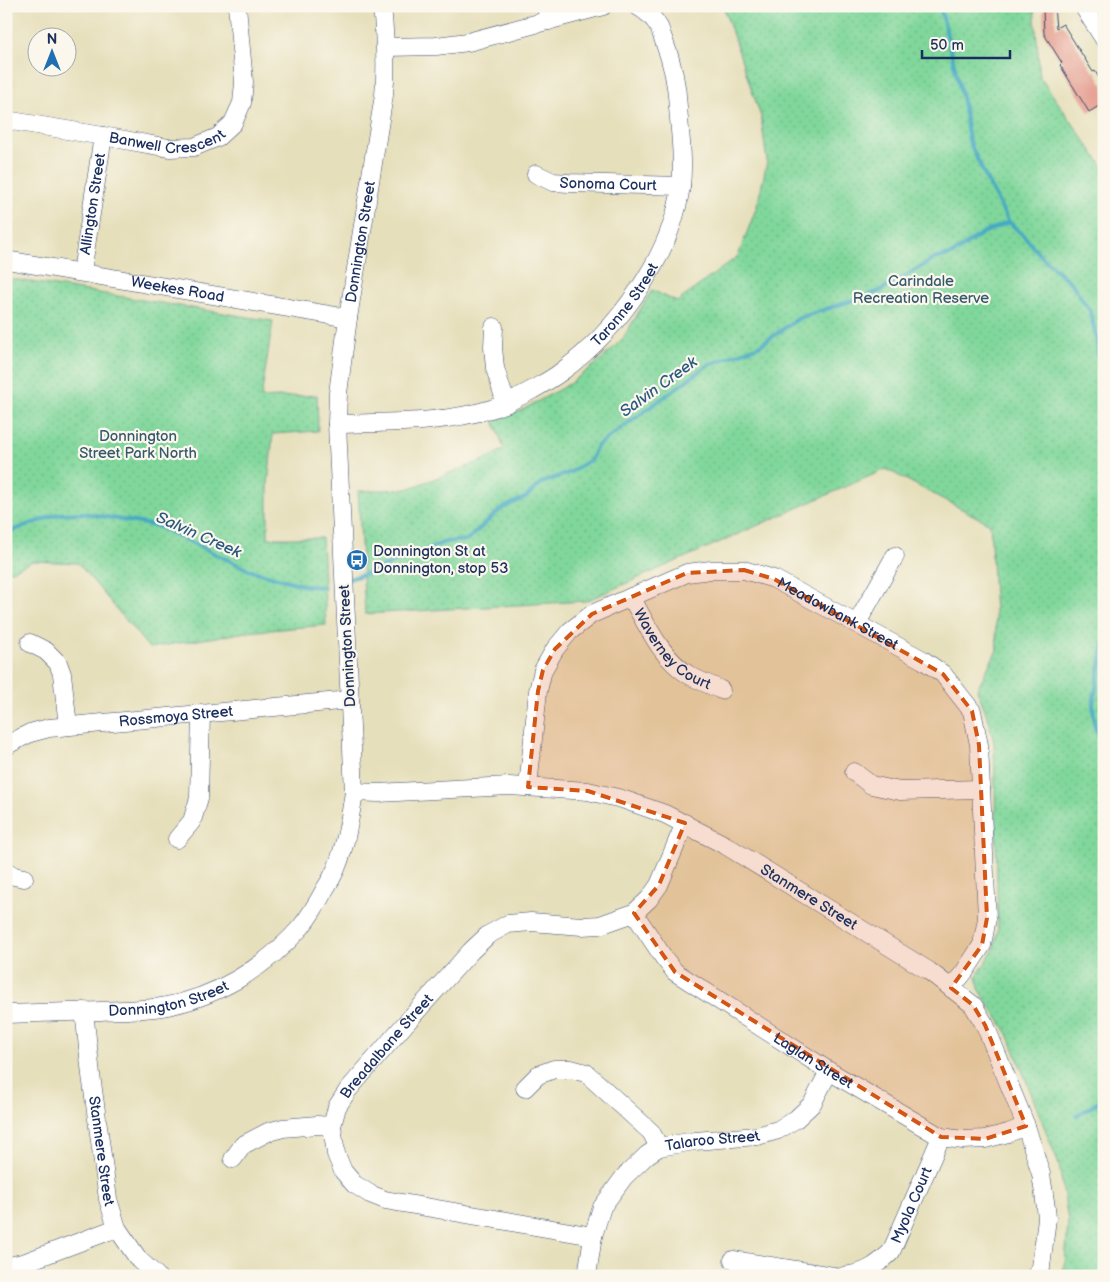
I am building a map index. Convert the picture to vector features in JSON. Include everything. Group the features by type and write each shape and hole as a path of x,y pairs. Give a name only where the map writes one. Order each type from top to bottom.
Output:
{"street":[{"name":"Banwell Crescent","path":"6,120 169,148 194,147 218,137 233,123 242,103 244,82 237,6"},
{"name":"Donnington Street","path":"6,1014 130,1010 162,1007 186,1001 229,984 260,965 285,944 315,908 336,870 344,847 354,792 337,424 338,394 348,318 384,95 386,46 382,6"},
{"path":"386,46 436,46 468,42 548,14 603,6"},
{"name":"Taronne Street","path":"337,424 437,420 464,416 506,404 560,374 584,355 625,309 642,285 667,239 675,215 681,186 678,97 674,74 659,27 646,11 637,6"},
{"path":"1083,6 1104,39"},
{"name":"Allington Street","path":"82,272 103,136"},
{"name":"Sonoma Court","path":"536,174 553,182 681,186"},
{"name":"Weekes Road","path":"6,260 348,318"},
{"path":"494,327 495,368 506,404"},
{"path":"857,623 895,556"},
{"name":"Meadowbank Street","path":"528,787 538,691 543,670 555,649 570,631 592,614 687,574 711,570 744,570 774,579 923,660 943,674 972,711 979,745 987,918 982,945 965,971 950,988"},
{"name":"Waverney Court","path":"631,598 669,658 688,675 721,690"},
{"path":"30,643 46,651 58,663 62,674 68,726"},
{"name":"Rossmoya Street","path":"6,746 30,733 49,728 350,700"},
{"path":"177,839 192,821 200,798 200,714"},
{"path":"854,772 871,785 900,791 981,789"},
{"name":"Stanmere Street","path":"354,792 378,793 510,786 588,791 622,799 665,814 725,845 929,972 973,1005 985,1025 1026,1126 1041,1174 1047,1218 1037,1276"},
{"name":"Breadalbane Street","path":"594,1236 385,1200 370,1194 354,1184 343,1171 336,1154 332,1126 337,1107 352,1084 458,965 488,935 508,924 531,922 582,926 600,925 634,913 650,899 659,885 685,823"},
{"path":"6,871 14,876 24,878"},
{"name":"Laglan Street","path":"634,913 675,972 829,1071 941,1137 963,1140 985,1139 1026,1126"},
{"name":"Stanmere Street","path":"84,1012 108,1199 117,1228 139,1260 157,1276"},
{"path":"525,1088 538,1074 554,1069 571,1069 586,1073 651,1132 659,1147"},
{"name":"Talaroo Street","path":"587,1276 594,1236 602,1207 624,1177 647,1155 659,1147 695,1141 757,1136 778,1130 796,1119 812,1104 829,1071"},
{"path":"233,1159 243,1146 268,1132 283,1128 317,1125 332,1126"},
{"name":"Myola Court","path":"844,1276 857,1274 877,1265 890,1252 941,1137"},
{"path":"6,1266 26,1262 117,1228"},
{"path":"733,1260 833,1276"}],"highlighted area":[{"path":"744,570 774,579 943,674 972,711 979,745 987,918 982,945 951,988 973,1005 985,1025 1026,1126 985,1139 941,1137 675,972 634,913 659,885 685,823 588,791 528,787 538,691 543,670 555,649 592,614 687,573"}],"green space":[{"name":"Carindale Recreation Reserve","path":"723,6 1034,6 1040,77 1104,168 1104,1276 1060,1276 1065,1265 1068,1221 1059,1165 1008,1034 979,989 977,976 994,949 998,929 994,743 977,689 997,650 990,524 886,469 586,601 365,614 358,491 407,489 487,459 504,449 494,421 522,410 569,384 600,361 623,338 652,290 677,302 738,256 757,206 767,162 761,117"},
{"name":"Donnington Street Park North","path":"6,278 273,321 261,398 317,395 318,431 273,434 268,484 268,538 322,538 326,625 247,632 149,648 78,563 33,561 6,573"}],"building":[{"path":"1043,7 1054,7 1056,28 1063,24 1104,86 1104,103 1089,112 1060,65 1062,63 1044,34"}],"waterway":[{"path":"940,6 963,101 969,141 990,187 1009,222 1044,259 1072,284 1090,311 1097,340 1098,363 1104,369"},
{"name":"Salvin Creek","path":"349,579 445,542 467,540 501,509 526,497 541,483 571,472 591,459 597,446 708,365 759,346 799,318 878,292 934,259 953,254 981,234 1009,222"},
{"name":"Salvin Creek","path":"6,533 58,514 83,513 157,526 249,570 306,586 324,587"},
{"path":"1104,644 1093,704 1095,728 1104,745"},
{"path":"1076,1116 1104,1099"}],"place":[{"name":"Donnington St at Donnington, stop 53","path":"357,560"}]}
